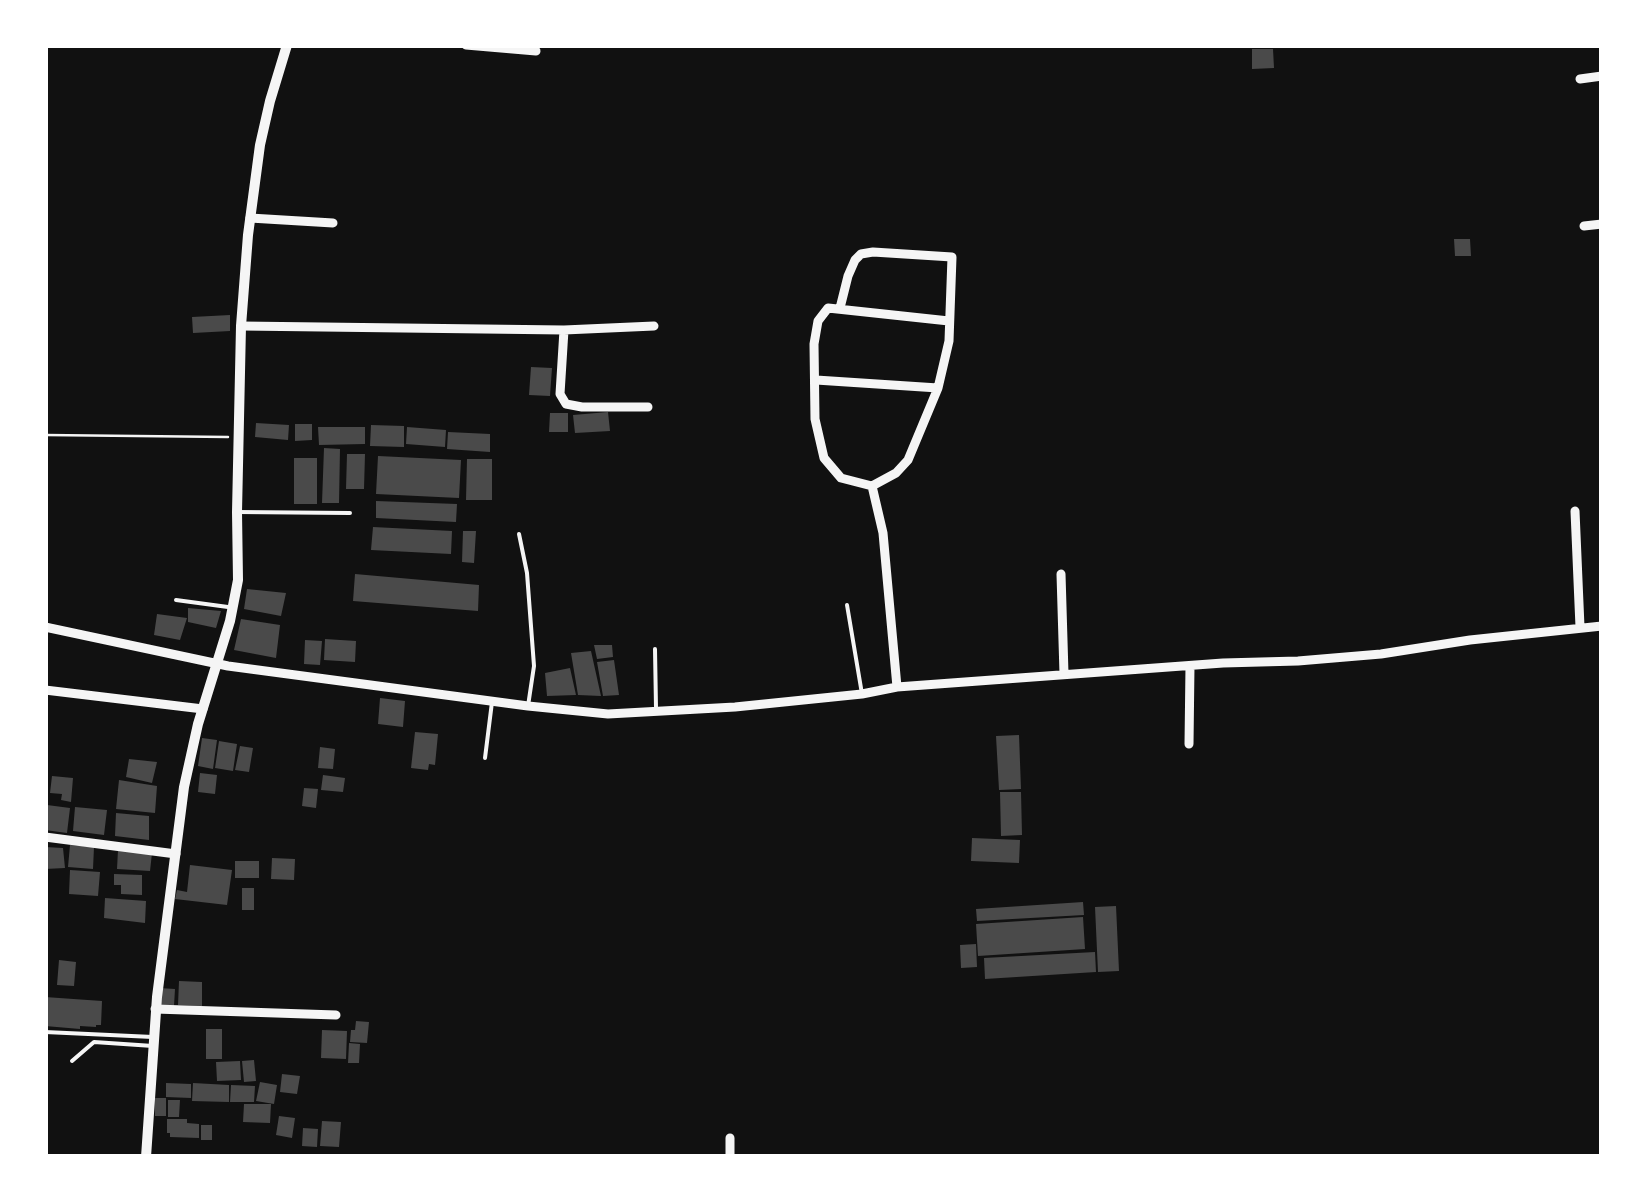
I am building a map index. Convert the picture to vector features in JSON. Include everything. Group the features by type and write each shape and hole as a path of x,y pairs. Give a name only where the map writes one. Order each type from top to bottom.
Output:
{"street":[{"path":"146,1157 156,1009 184,787 238,580 241,326 250,218 260,145 287,45"},
{"path":"466,45 536,51"},
{"path":"1580,79 1602,76"},
{"path":"250,218 333,224"},
{"path":"1584,226 1602,224"},
{"path":"840,308 848,276 861,254 952,257 949,341 938,388 908,460 896,473 872,486 841,478 824,458 815,419 814,344 818,322 828,308 840,308 949,322"},
{"path":"241,326 564,330 654,326"},
{"path":"564,330 560,394 566,404 648,407"},
{"path":"816,380 938,388"},
{"path":"872,486 883,534 897,688"},
{"path":"1576,511 1580,627"},
{"path":"1062,574 1064,674"},
{"path":"45,627 217,664 608,714 656,713 1064,674 1381,654 1602,626"},
{"path":"1189,744 1190,666"},
{"path":"45,690 203,709"},
{"path":"45,837 176,854"},
{"path":"156,1009 336,1015"},
{"path":"730,1138 730,1157"}],"lane":[{"path":"237,512 350,513"},
{"path":"519,534 527,573 534,666 528,706"},
{"path":"176,600 233,608"},
{"path":"847,605 862,694"},
{"path":"655,649 656,713"},
{"path":"485,758 492,702"},
{"path":"45,1032 153,1041"},
{"path":"72,1062 94,1042 153,1041"}],"path":[{"path":"45,435 240,437"}],"building":[{"path":"1252,49 1273,49 1274,68 1252,69"},
{"path":"1454,239 1470,239 1471,256 1455,256"},
{"path":"230,315 230,331 193,333 192,317"},
{"path":"531,367 552,368 550,396 529,395"},
{"path":"608,412 610,431 575,433 573,415"},
{"path":"550,413 568,413 568,432 549,432"},
{"path":"256,423 289,425 288,440 255,437"},
{"path":"295,424 312,424 312,440 295,441"},
{"path":"371,425 404,426 404,447 370,446"},
{"path":"318,427 365,427 365,444 319,445"},
{"path":"407,427 446,430 445,447 406,444"},
{"path":"448,432 490,434 490,452 447,449"},
{"path":"324,448 340,449 339,503 322,503"},
{"path":"347,454 365,454 364,489 346,489"},
{"path":"378,456 461,460 459,498 376,494"},
{"path":"294,458 317,458 317,504 294,504"},
{"path":"467,459 492,459 492,500 466,500"},
{"path":"376,501 457,504 456,522 376,518"},
{"path":"373,527 452,531 451,554 371,550"},
{"path":"463,531 476,531 474,563 462,562"},
{"path":"355,574 479,585 478,611 353,601"},
{"path":"247,589 286,593 281,616 244,609"},
{"path":"188,608 221,611 216,628 188,622"},
{"path":"157,614 187,618 180,640 154,635"},
{"path":"241,619 280,625 276,658 234,650"},
{"path":"325,639 356,641 355,662 324,660"},
{"path":"305,640 322,641 320,665 304,664"},
{"path":"594,645 612,645 613,657 597,659"},
{"path":"591,651 601,696 578,695 571,653"},
{"path":"614,660 619,695 603,696 597,662"},
{"path":"570,668 576,695 547,696 545,673"},
{"path":"380,698 405,701 403,727 378,724"},
{"path":"415,732 438,734 435,765 429,764 428,770 411,768"},
{"path":"1019,735 1021,789 999,790 996,736"},
{"path":"202,738 217,740 213,769 198,766"},
{"path":"219,741 237,744 233,771 215,768"},
{"path":"240,746 253,748 249,772 235,770"},
{"path":"320,747 335,749 333,769 318,768"},
{"path":"129,759 157,762 152,783 126,777"},
{"path":"200,773 217,775 215,794 198,792"},
{"path":"323,775 345,778 343,792 321,790"},
{"path":"52,776 73,778 71,802 61,800 62,794 50,793"},
{"path":"119,780 157,786 155,813 116,809"},
{"path":"304,788 318,789 316,808 302,806"},
{"path":"1000,792 1021,792 1022,835 1001,836"},
{"path":"47,805 70,808 67,833 45,830"},
{"path":"75,807 107,810 104,835 73,831"},
{"path":"116,813 149,816 149,840 115,836"},
{"path":"972,838 1020,840 1019,863 971,861"},
{"path":"70,845 94,847 93,869 68,867"},
{"path":"45,847 63,848 65,868 45,869"},
{"path":"118,850 152,853 150,871 117,869"},
{"path":"272,858 295,859 294,880 271,879"},
{"path":"235,861 259,861 259,878 235,878"},
{"path":"190,865 232,870 227,905 175,899 177,890 187,892"},
{"path":"70,870 100,872 98,896 69,894"},
{"path":"114,874 142,875 142,895 121,894 121,885 114,885"},
{"path":"242,888 254,888 254,910 242,910"},
{"path":"105,898 146,901 145,923 104,918"},
{"path":"1083,902 1084,915 977,921 976,909"},
{"path":"1116,906 1119,971 1098,972 1095,907"},
{"path":"1083,917 1085,949 978,956 976,924"},
{"path":"976,944 977,967 961,968 960,945"},
{"path":"1095,952 1096,972 985,979 984,958"},
{"path":"59,960 76,962 74,986 57,985"},
{"path":"179,981 202,982 202,1006 178,1005"},
{"path":"159,988 175,989 174,1006 158,1005"},
{"path":"45,997 102,1001 101,1025 80,1029 45,1026"},
{"path":"356,1021 369,1022 367,1043 350,1042"},
{"path":"206,1029 222,1029 222,1059 206,1059"},
{"path":"322,1030 347,1031 346,1059 321,1058"},
{"path":"349,1043 360,1044 359,1063 348,1063"},
{"path":"254,1060 256,1081 244,1082 242,1061"},
{"path":"240,1061 241,1080 217,1081 216,1062"},
{"path":"282,1074 300,1076 297,1094 280,1092"},
{"path":"260,1082 277,1085 274,1104 256,1101"},
{"path":"166,1083 191,1084 191,1098 166,1097"},
{"path":"193,1083 229,1085 229,1102 192,1101"},
{"path":"231,1085 255,1086 254,1102 230,1102"},
{"path":"155,1098 166,1098 166,1116 155,1116"},
{"path":"168,1100 180,1100 179,1117 168,1117"},
{"path":"244,1104 271,1104 270,1123 243,1122"},
{"path":"279,1116 295,1118 292,1138 276,1135"},
{"path":"167,1119 187,1119 187,1123 199,1124 199,1138 170,1137"},
{"path":"322,1121 341,1122 339,1147 320,1146"},
{"path":"201,1125 212,1125 212,1140 201,1140"},
{"path":"303,1128 318,1129 317,1147 302,1146"}]}
